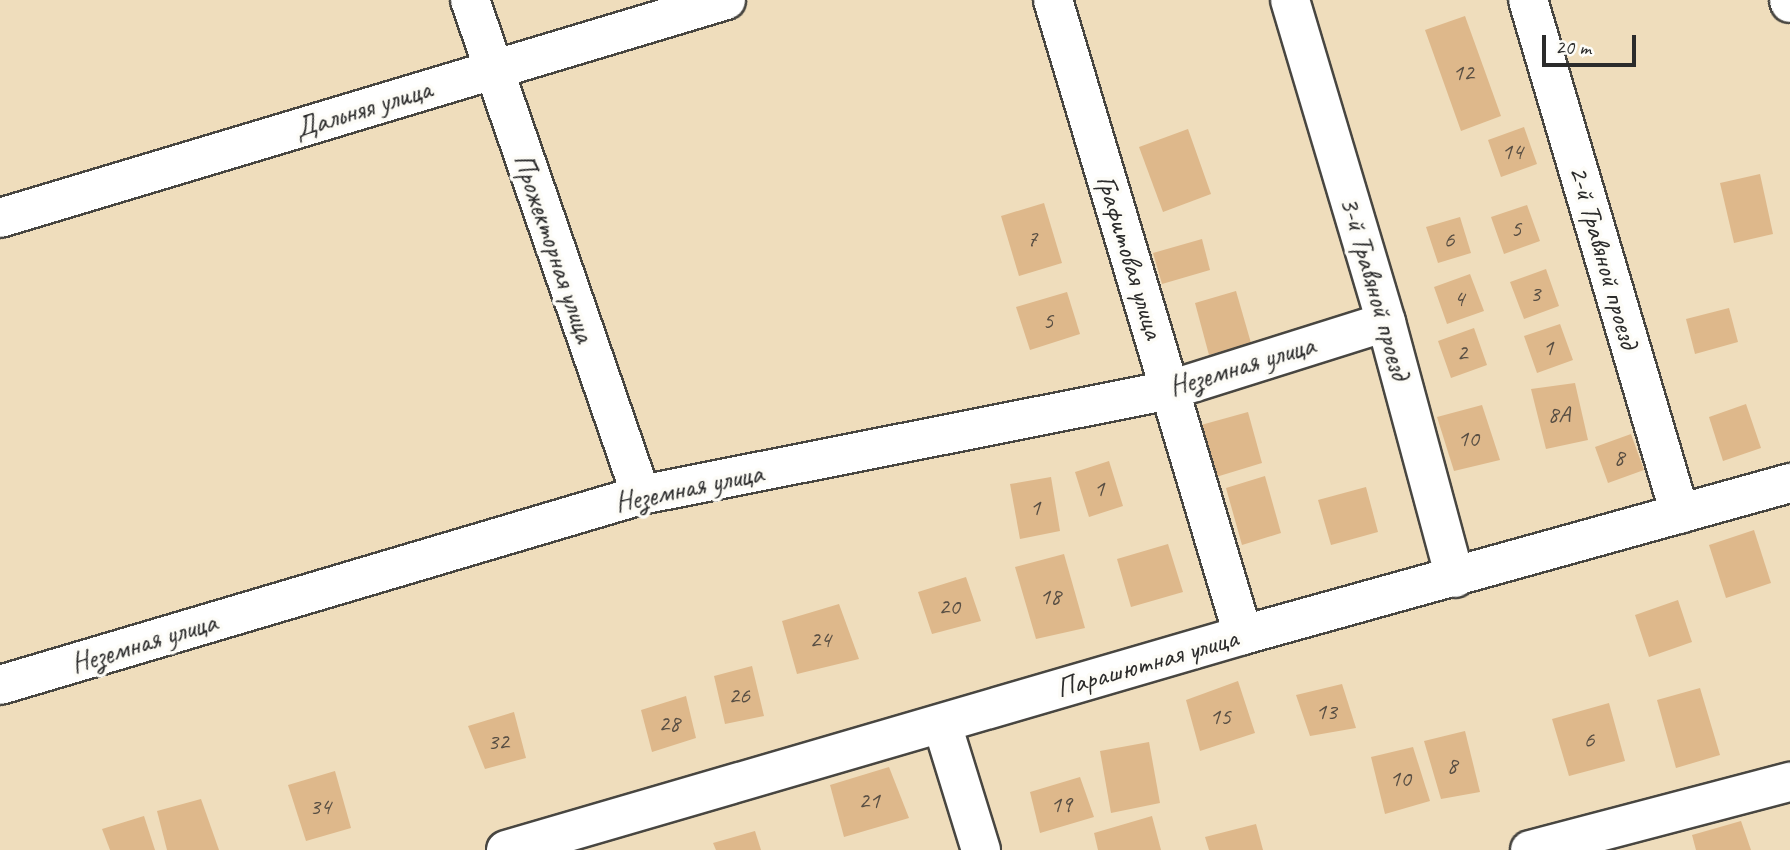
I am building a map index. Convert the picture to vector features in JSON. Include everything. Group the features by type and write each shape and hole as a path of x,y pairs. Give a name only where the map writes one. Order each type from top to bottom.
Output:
{"street":[{"name":"Прожекторная улица","path":"470,0 492,71 641,495"},
{"name":"Дальняя улица","path":"0,218 726,0"},
{"name":"Графитовая улица","path":"1053,0 1242,635"},
{"name":"3-й Травяной проезд","path":"1290,0 1386,322 1455,578"},
{"name":"2-й Травяной проезд","path":"1528,0 1680,514"},
{"name":"Неземная улица","path":"0,685 641,495 1170,390 1386,322"},
{"name":"Парашютная улица","path":"506,850 1242,635 1790,483"},
{"path":"942,724 981,850"},
{"path":"1530,850 1790,782"}],"building":[{"path":"1465,16 1501,116 1461,131 1425,30"},
{"path":"1524,127 1537,164 1501,177 1488,140"},
{"path":"1188,129 1211,194 1163,212 1139,147"},
{"path":"1760,174 1773,234 1734,243 1720,183"},
{"path":"1044,203 1062,263 1019,276 1001,216"},
{"path":"1527,205 1540,241 1504,254 1491,217"},
{"path":"1460,217 1471,253 1438,263 1426,227"},
{"path":"1202,239 1210,270 1162,284 1153,253"},
{"path":"1546,269 1559,306 1524,319 1510,282"},
{"path":"1470,274 1484,311 1447,324 1434,287"},
{"path":"1236,291 1251,343 1209,355 1195,303"},
{"path":"1067,292 1080,334 1030,350 1016,307"},
{"path":"1729,308 1738,342 1695,354 1686,319"},
{"path":"1560,324 1573,360 1537,373 1524,336"},
{"path":"1474,328 1487,365 1451,378 1438,341"},
{"path":"1575,383 1588,440 1546,449 1531,389"},
{"path":"1746,404 1761,448 1723,461 1709,417"},
{"path":"1482,405 1500,460 1454,471 1437,417"},
{"path":"1248,412 1262,463 1216,477 1201,425"},
{"path":"1631,434 1644,470 1608,483 1595,447"},
{"path":"1109,461 1123,506 1089,517 1075,472"},
{"path":"1265,476 1281,533 1242,545 1226,488"},
{"path":"1051,477 1060,531 1020,539 1010,484"},
{"path":"1366,487 1378,532 1331,545 1318,500"},
{"path":"1754,530 1771,583 1726,598 1709,545"},
{"path":"1168,544 1183,592 1131,607 1117,559"},
{"path":"1064,554 1085,628 1036,639 1015,567"},
{"path":"966,577 981,621 932,634 918,592"},
{"path":"1678,600 1692,642 1649,657 1635,615"},
{"path":"839,604 859,659 797,674 782,621"},
{"path":"752,666 764,716 725,724 714,676"},
{"path":"1238,681 1255,733 1200,751 1186,700"},
{"path":"1342,684 1356,728 1310,736 1296,695"},
{"path":"1700,688 1720,755 1676,768 1657,700"},
{"path":"686,696 696,738 652,752 641,710"},
{"path":"1609,703 1625,761 1569,776 1552,719"},
{"path":"514,712 526,758 485,769 468,726"},
{"path":"1465,731 1480,792 1441,799 1424,741"},
{"path":"1149,742 1160,803 1111,813 1100,751"},
{"path":"1413,747 1430,801 1385,814 1371,757"},
{"path":"889,767 909,818 844,837 830,785"},
{"path":"335,771 351,828 306,841 288,785"},
{"path":"1080,777 1094,817 1040,833 1030,792"},
{"path":"201,799 219,850 167,850 157,811"},
{"path":"144,816 155,850 110,850 102,829"},
{"path":"1152,816 1161,850 1098,850 1094,833"},
{"path":"1741,821 1751,850 1696,850 1692,835"},
{"path":"1256,824 1263,850 1209,850 1205,837"},
{"path":"755,831 761,850 716,850 713,843"}]}
